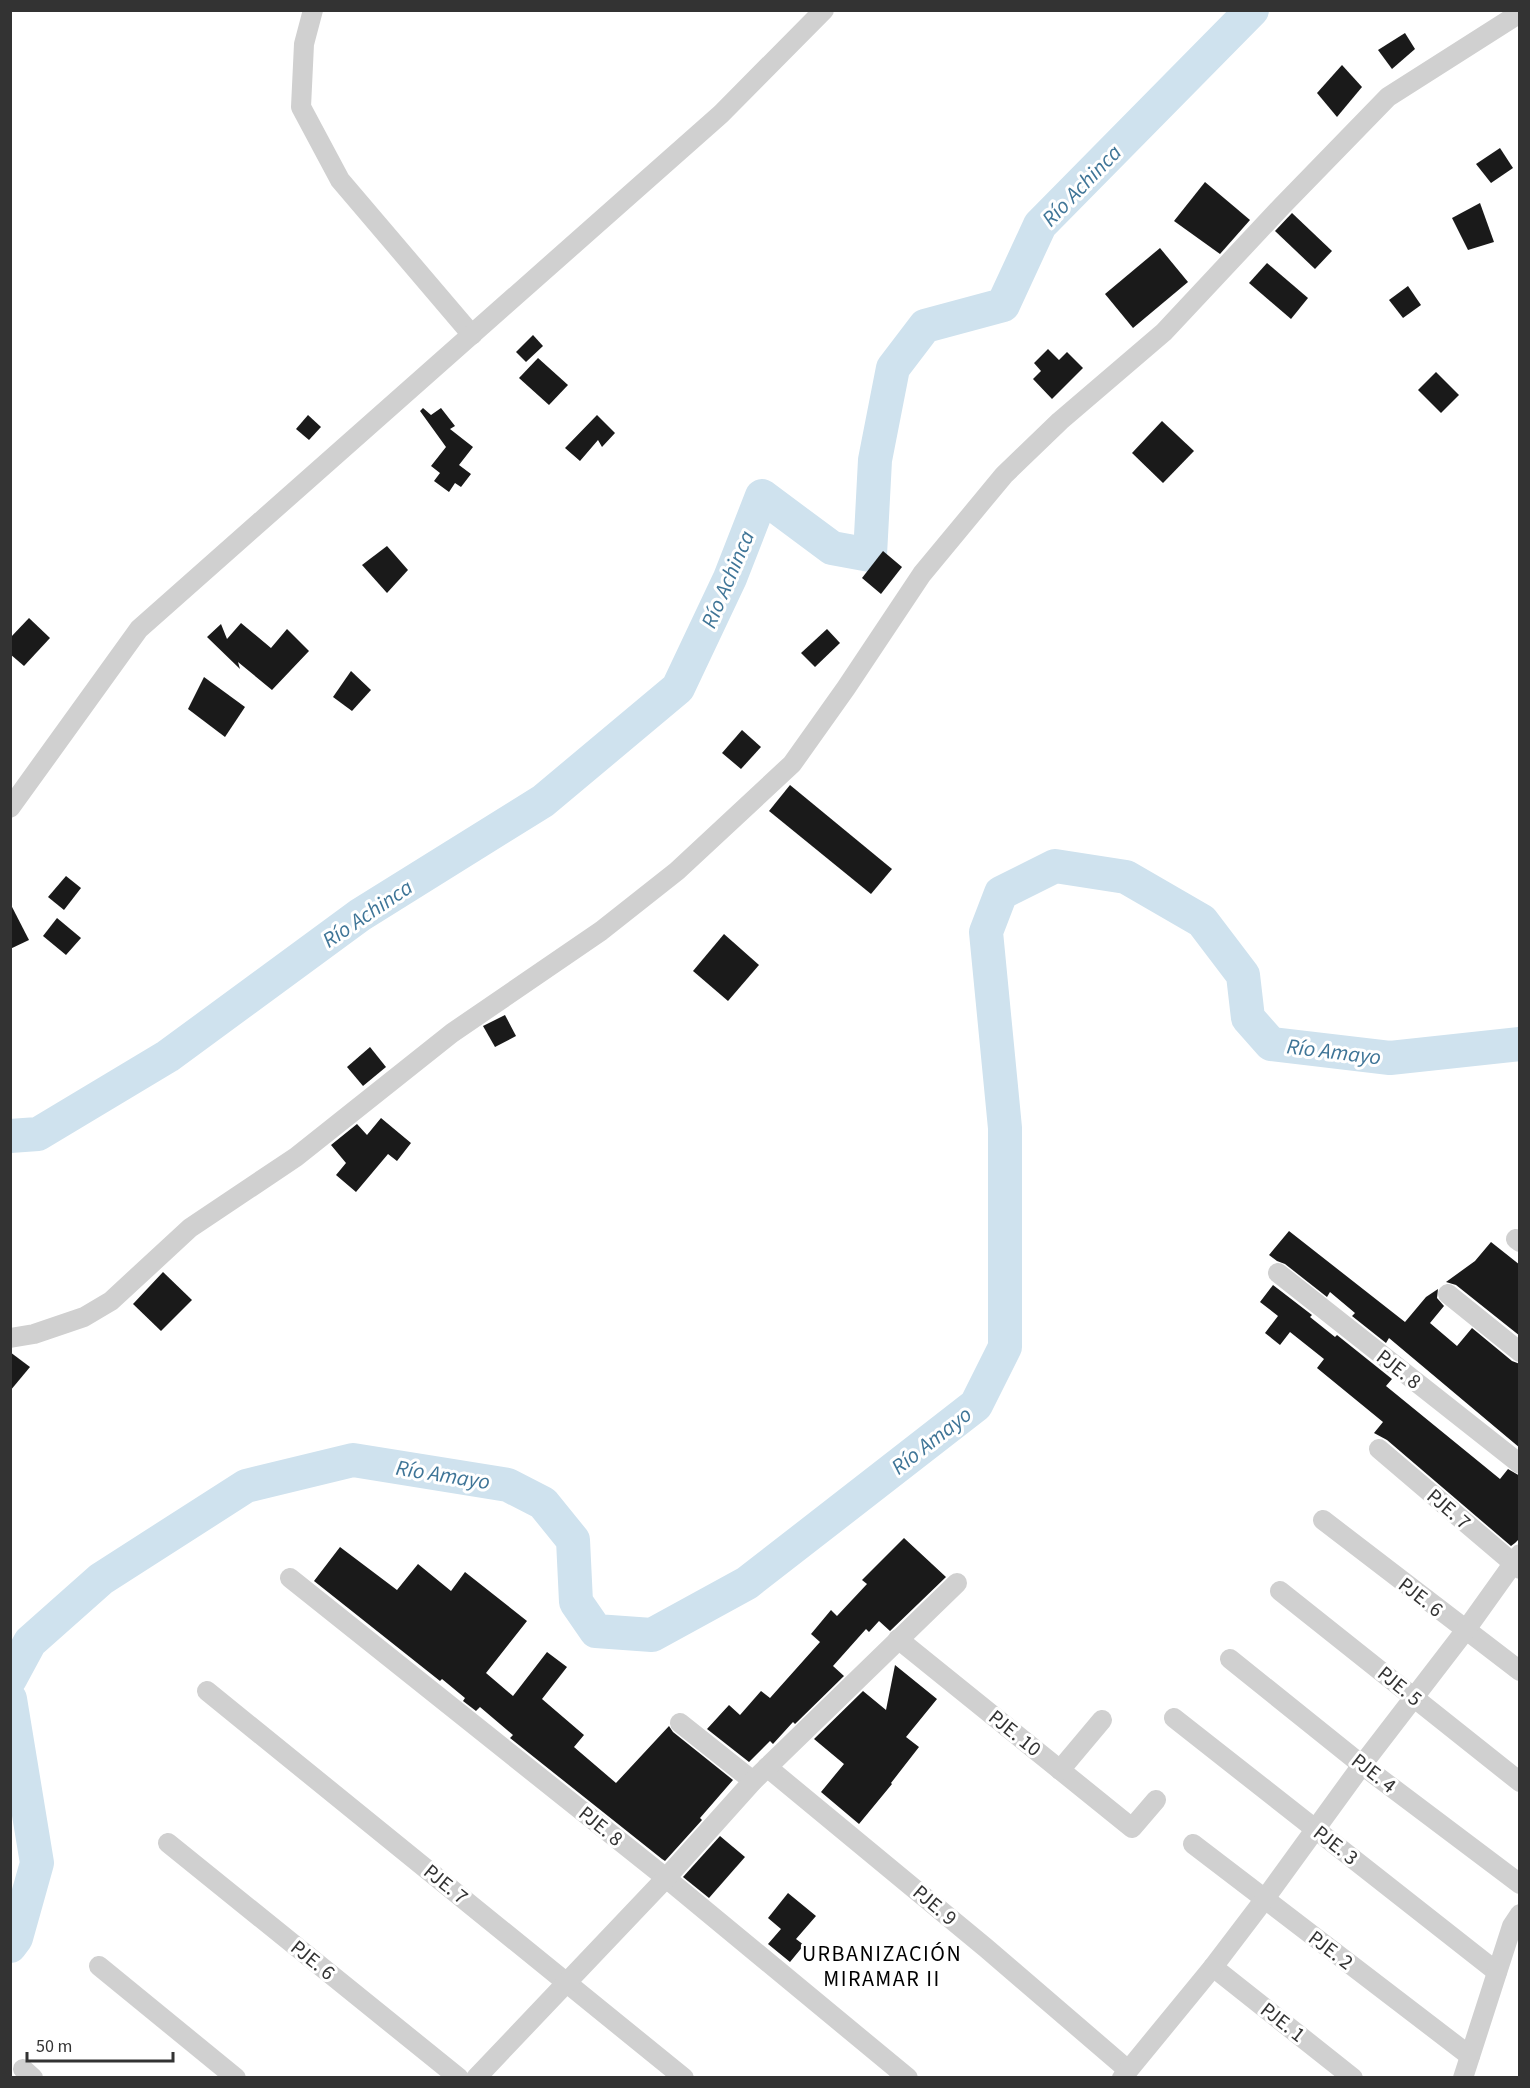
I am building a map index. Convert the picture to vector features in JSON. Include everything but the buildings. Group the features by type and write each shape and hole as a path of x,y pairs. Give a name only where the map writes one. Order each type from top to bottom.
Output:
{"street":[{"path":"314,10 304,44 301,107 340,180 471,335"},
{"path":"10,808 139,629 721,114 824,10"},
{"path":"10,1338 34,1334 84,1317 111,1301 190,1228 296,1157 452,1033 601,931 677,871 792,764 922,574 1004,475 1060,421 1164,332 1388,97 1520,13"},
{"name":"PJE. 8","path":"1278,1274 1520,1464"},
{"path":"1448,1294 1520,1352"},
{"name":"PJE. 7","path":"1379,1449 1517,1562"},
{"name":"PJE. 6","path":"1323,1520 1520,1671"},
{"path":"1125,2074 1213,1967 1362,1765 1517,1562"},
{"name":"PJE. 8","path":"290,1578 666,1878 908,2078"},
{"path":"476,2078 666,1878 760,1774 957,1583"},
{"name":"PJE. 5","path":"1280,1591 1520,1782"},
{"name":"PJE. 10","path":"898,1639 1132,1828 1156,1800"},
{"name":"PJE. 4","path":"1230,1659 1362,1765 1520,1884"},
{"name":"PJE. 7","path":"207,1691 684,2078"},
{"name":"PJE. 3","path":"1174,1718 1497,1971"},
{"path":"1060,1770 1102,1720"},
{"name":"PJE. 9","path":"680,1723 760,1774 986,1948 1125,2074"},
{"name":"PJE. 6","path":"168,1843 459,2078"},
{"name":"PJE. 2","path":"1193,1844 1470,2056"},
{"path":"1463,2078 1512,1926 1520,1914"},
{"path":"99,1966 236,2078"},
{"name":"PJE. 1","path":"1213,1967 1353,2078"}],"waterway":[{"name":"Río Achinca","path":"10,1136 38,1134 168,1056 360,915 543,801 678,688 730,578 762,496 832,548 870,555 875,460 893,368 925,326 1003,305 1040,225 1252,10"},
{"name":"Río Amayo","path":"10,1679 30,1642 101,1579 246,1486 353,1460 508,1485 543,1503 573,1540 576,1602 596,1631 652,1635 747,1583 976,1405 1005,1347 1005,1128 986,932 1001,893 1055,866 1126,877 1202,921 1243,975 1248,1018 1271,1044 1390,1058 1520,1044"},
{"name":"Río Amayo","path":"10,1699 37,1863 16,1938 10,1946"}],"district":[{"name":"URBANIZACIÓN MIRAMAR II","path":"882,1966"}]}
